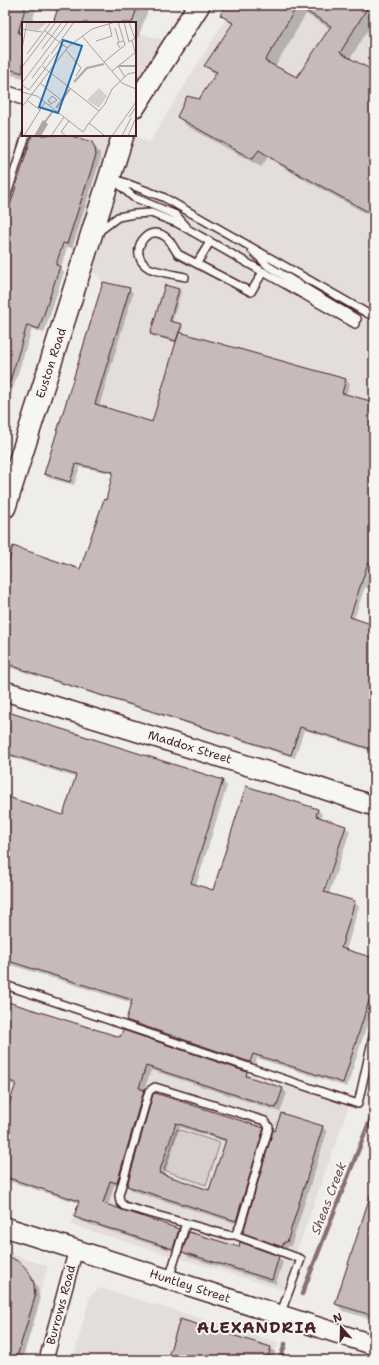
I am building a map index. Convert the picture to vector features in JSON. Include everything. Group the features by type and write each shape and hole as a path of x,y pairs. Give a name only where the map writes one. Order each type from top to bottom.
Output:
{"main road":[{"path":"136,104 199,5"},
{"name":"Euston Road","path":"5,507 123,136"},
{"name":"Maddox Street","path":"5,691 264,770 374,806"},
{"name":"Huntley Street","path":"5,1227 374,1345"}],"street":[{"path":"5,92 22,98"},
{"name":"Burrows Road","path":"46,1360 76,1249"}],"lane":[{"path":"5,201 26,136"},
{"path":"110,177 133,197 176,215 192,231"},
{"path":"110,177 124,181 163,197 374,317"},
{"path":"90,241 99,230 118,217 151,212 192,231 263,272 356,322 268,266 245,243"},
{"path":"185,277 149,268 142,262 139,255 139,246 142,240 148,235 154,233 162,235 168,239 178,254 251,292 263,272"},
{"path":"197,263 210,242"},
{"path":"5,985 358,1104 374,1032"},
{"path":"234,1235 240,1226 269,1127 265,1120 155,1087 149,1091 119,1195 120,1202 124,1206 228,1235 234,1235 301,1259 280,1315"},
{"path":"169,1279 186,1223"}],"shaded area":[{"path":"234,5 374,5 374,565 113,472 77,464 70,482 44,474 103,282 67,244 5,225 32,136 136,136 149,143"},
{"path":"136,32 174,43 136,104"},
{"path":"133,1033 349,1106 283,1290 71,1225"},
{"path":"177,1129 220,1143 206,1185 164,1170"},
{"path":"5,1252 48,1266 22,1360 5,1360"},
{"path":"100,1288 278,1342 273,1360 73,1360 90,1295"},
{"path":"317,1353 341,1360 315,1360"}],"building":[{"path":"5,5 26,5 18,33 22,34 22,73 5,68"},
{"path":"59,5 138,5 132,22 53,22"},
{"path":"227,5 369,5 340,53 374,71 374,215 277,162 259,150 252,159 177,117 187,96 199,99 217,72 204,66 233,23 220,15","holes":["297,6 331,26 297,77 265,61"]},
{"path":"32,136 71,136 92,142 96,155 67,244 63,243 56,265 60,266 39,329 27,325 8,388 5,387 5,222"},
{"path":"103,282 130,288 95,404 152,422 179,332 346,379 342,393 374,402 374,565 368,563 350,617 374,625 374,750 300,727 291,755 43,677 5,663 5,574 13,546 80,569 104,499 106,500 113,472 76,464 70,482 44,474"},
{"path":"165,285 179,289 170,321 182,324 176,341 150,334"},
{"path":"5,711 223,780 191,883 213,890 246,786 318,809 316,816 346,826 324,892 355,901 341,948 374,958 374,985 343,1083 253,1054 250,1062 126,1020 132,1000 5,960 5,796 63,815 76,775 5,753"},
{"path":"5,1001 120,1037 123,1030 247,1072 246,1076 283,1088 276,1108 146,1066 139,1088 144,1090 117,1183 110,1181 103,1203 179,1229 173,1249 74,1217 79,1201 5,1177 5,1117 16,1083 5,1080"},
{"path":"155,1093 264,1128 236,1221 127,1186 153,1094","holes":["176,1123 226,1140 209,1190 159,1173"]},
{"path":"281,1113 323,1126 287,1242 284,1242 282,1247 243,1233 273,1130 275,1131"},
{"path":"372,1190 374,1191 374,1316 335,1304"},
{"path":"189,1232 239,1247 240,1242 279,1256 272,1280 182,1252"},
{"path":"5,1254 21,1263 29,1272 34,1284 35,1297 16,1360 5,1360"},
{"path":"180,1319 271,1347 267,1360 167,1360"}],"waterway":[{"name":"Sheas Creek","path":"302,1294 374,1110"},
{"name":"Sheas Creek","path":"280,1360 285,1344"}],"district":[{"name":"ALEXANDRIA","path":"257,1327"}]}
